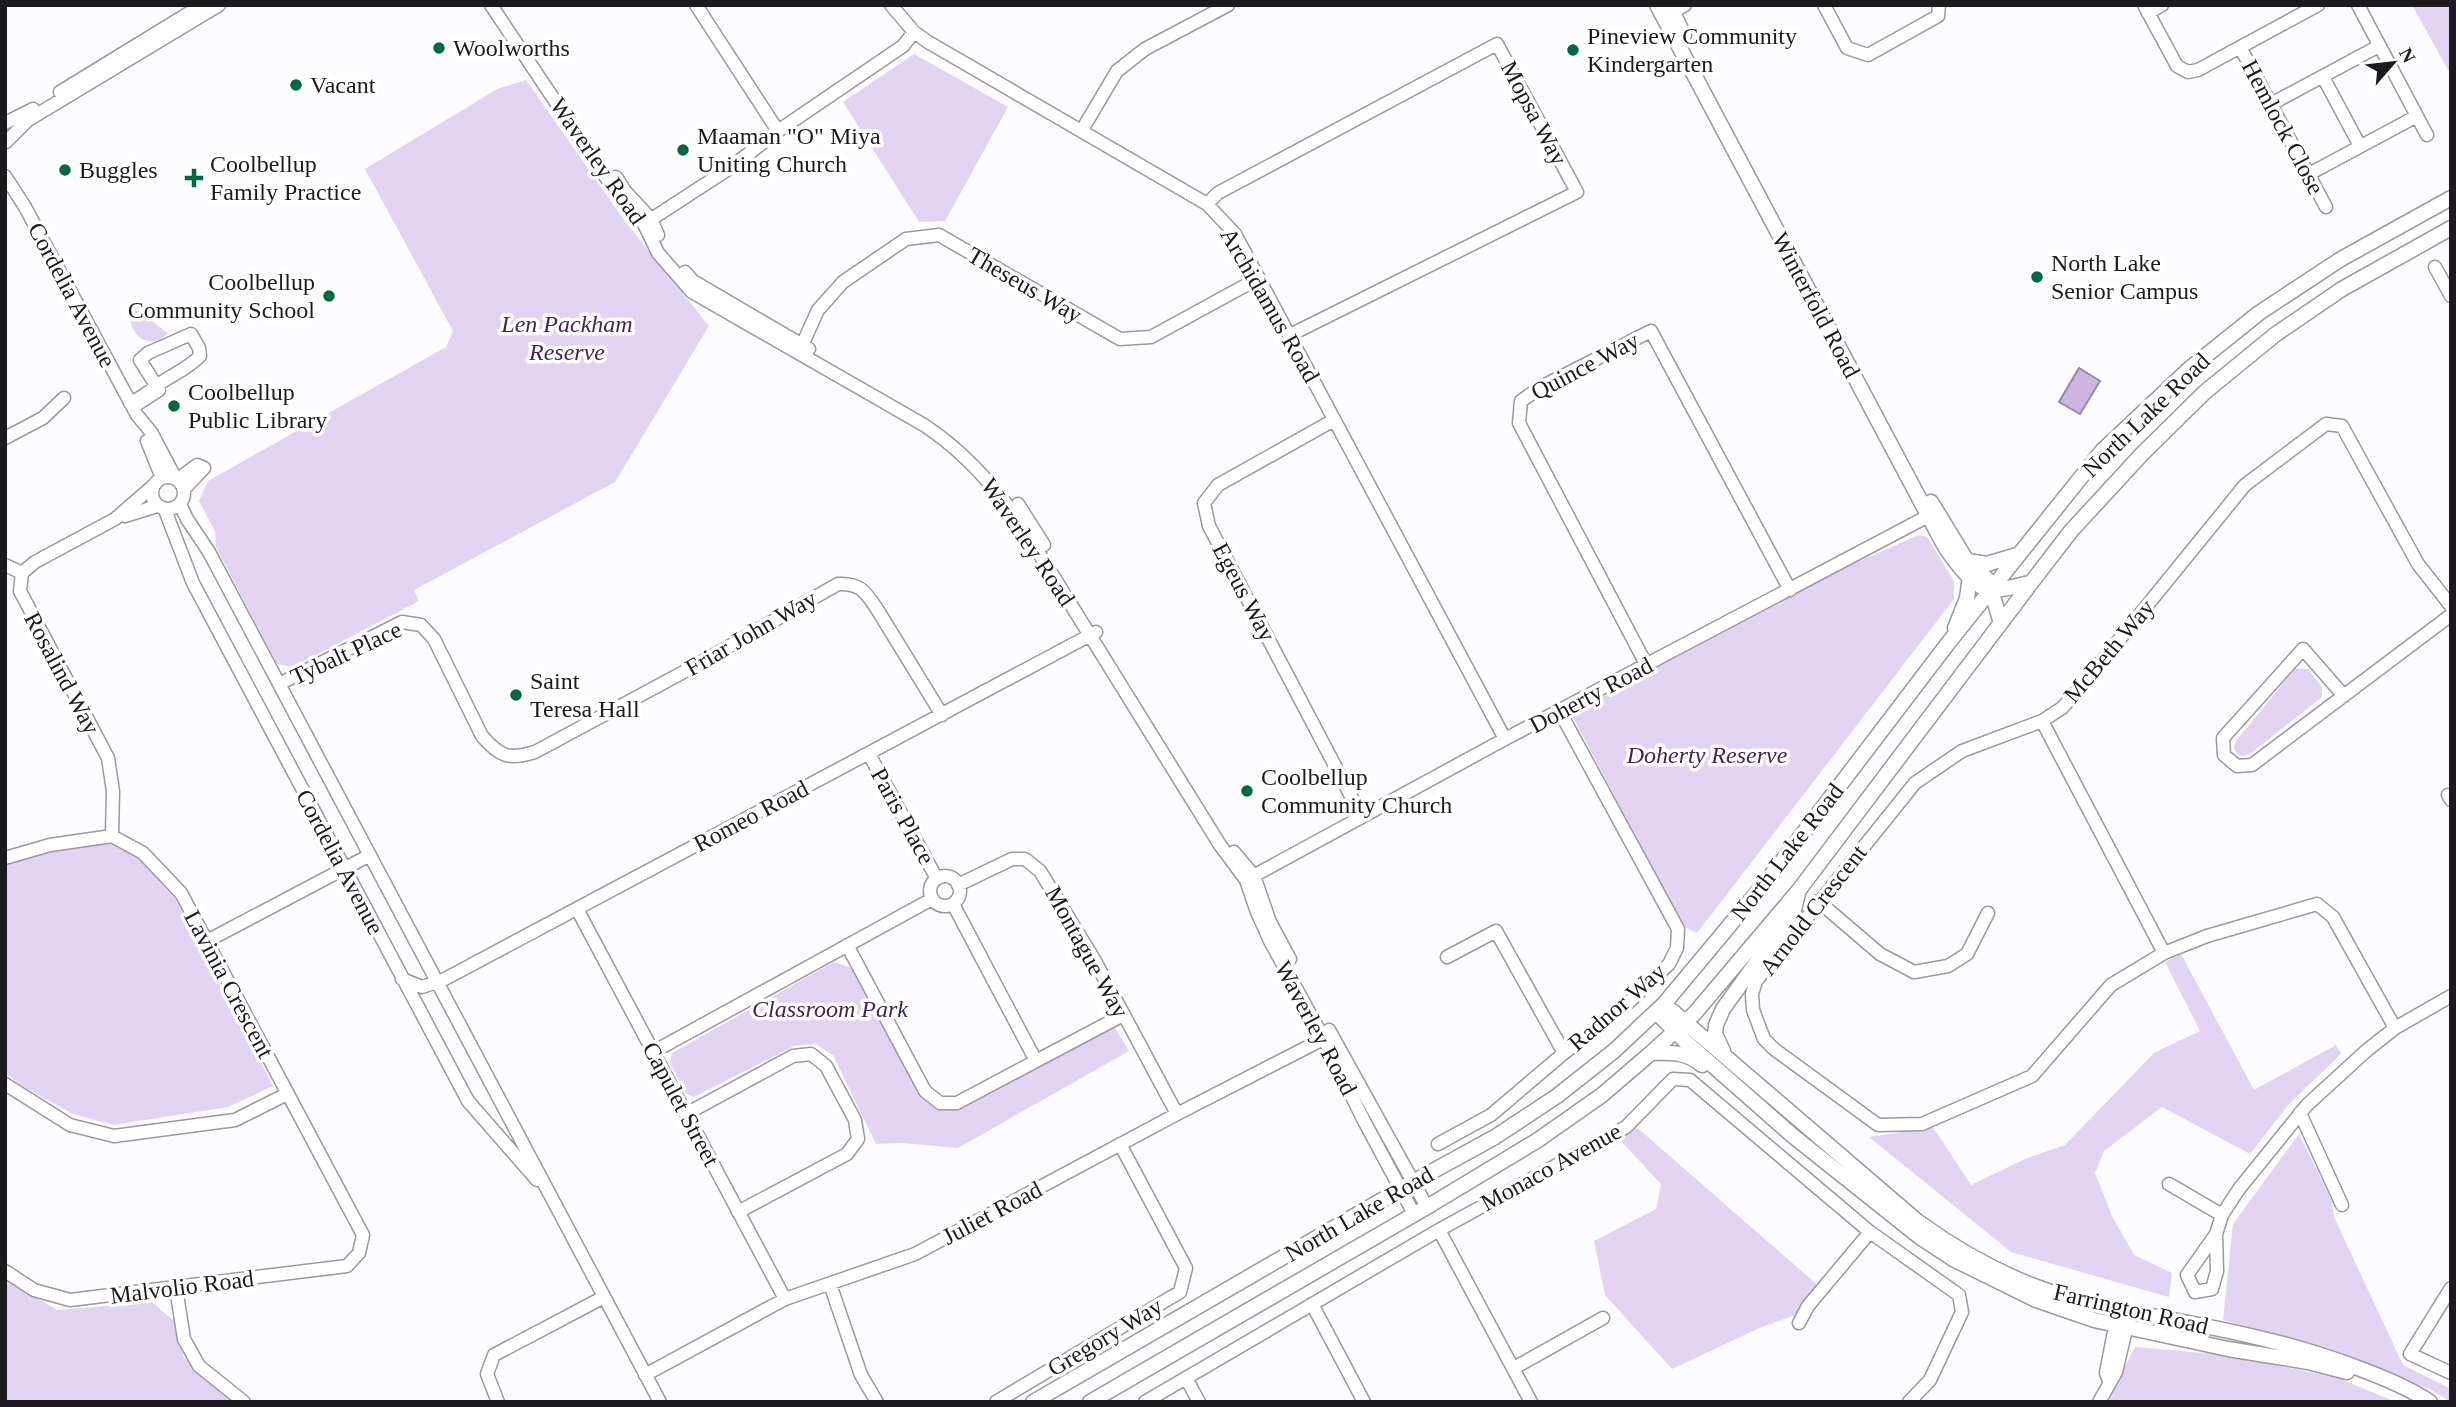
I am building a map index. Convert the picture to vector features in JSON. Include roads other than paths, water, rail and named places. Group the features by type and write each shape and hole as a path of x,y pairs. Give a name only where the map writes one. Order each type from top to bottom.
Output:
{"main road":[{"name":"Winterfold Road","path":"1670,9 1955,562 1981,587 1991,590"},
{"name":"North Lake Road","path":"1033,1402 1522,1121 1587,1074 1660,1008 1770,877 1950,642 2102,451 2188,370 2259,313 2330,267 2451,198"},
{"name":"North Lake Road","path":"1090,1402 1421,1211 1538,1140 1583,1110 1651,1053 1680,1027 1799,890 2071,531 2117,480 2205,392 2276,334 2342,289 2451,228"},
{"name":"Winterfold Road","path":"1932,514 1967,561 1988,580 2001,623"},
{"path":"1967,561 1987,564 2018,555"},
{"path":"1950,642 1967,598 1969,576"},
{"path":"1991,590 2031,583"},
{"path":"1799,890 1793,916 1723,1009 1715,1034 1730,1059 1828,1146"},
{"name":"Farrington Road","path":"1660,1008 1793,1136 1922,1238 1953,1259 2036,1300 2070,1312 2259,1337 2313,1351 2408,1388 2430,1402"},
{"name":"Farrington Road","path":"1680,1027 1917,1221 1972,1257 2037,1287 2123,1319 2228,1349 2308,1362 2347,1372 2424,1402"},
{"path":"1651,1053 1668,1052 1693,1057 1766,1119 1793,1136"}],"street":[{"name":"Waverley Road","path":"491,5 619,197 648,221"},
{"name":"Waverley Road","path":"501,5 625,191 648,221 663,248 692,281 796,347 918,412 959,440 1004,486 1029,521 1094,633 1250,878 1261,921 1328,1037 1363,1119 1421,1211"},
{"path":"696,5 779,131"},
{"name":"Archidamus Road","path":"891,5 914,32 1207,204 1234,234 1505,739"},
{"path":"1082,130 1117,71 1144,49 1228,5"},
{"path":"1824,5 1847,48 1868,55 1938,16 1939,5"},
{"path":"2162,5 2146,9 2173,58 2182,70 2188,72 2198,70 2318,5"},
{"path":"2358,5 2427,135"},
{"path":"5,123 212,6"},
{"path":"5,152 6,141 28,120 212,6"},
{"path":"648,221 730,168 903,46 914,32"},
{"name":"Mopsa Way","path":"1207,204 1218,193 1497,44 1577,192 1290,335"},
{"path":"2271,104 2379,46"},
{"name":"Hemlock Close","path":"2240,47 2326,206"},
{"path":"2322,77 2360,146"},
{"path":"2309,174 2417,116"},
{"name":"Cordelia Avenue","path":"5,176 133,408 151,432 171,482 152,497 161,508 193,583 402,979 468,1101 550,1194"},
{"name":"Theseus Way","path":"796,347 803,328 810,324 818,310 844,282 905,239 939,235 1119,339 1151,337 1259,278"},
{"path":"2435,267 2451,296"},
{"name":"Quince Way","path":"1647,666 1519,423 1521,401 1541,387 1651,331 1790,590"},
{"path":"133,408 156,386 194,362 200,355 200,348 191,334 148,353 140,360 156,386"},
{"path":"5,438 43,418 64,398"},
{"name":"Egeus Way","path":"1334,420 1218,485 1204,503 1209,526 1362,817"},
{"name":"McBeth Way","path":"2164,953 2042,721 2062,708 2080,688 2245,485 2326,424 2342,426 2418,564 2451,606"},
{"path":"5,565 22,573 35,562 114,519 193,467 204,468"},
{"path":"114,519 161,508 173,509 180,504 184,496 171,482"},
{"name":"Cordelia Avenue","path":"180,504 209,552 660,1402"},
{"name":"Doherty Road","path":"1250,878 1505,739 1932,514"},
{"name":"Rosalind Way","path":"22,573 20,592 108,758 113,790 112,836"},
{"name":"Friar John Way","path":"507,757 535,752 685,672 838,584 853,583 866,593 942,715"},
{"path":"2344,696 2303,649 2223,738 2224,755 2237,766 2252,765 2344,696 2451,615"},
{"name":"Tybalt Place","path":"279,684 401,622 421,625 434,639 482,736 493,749 507,757"},
{"name":"Romeo Road","path":"438,983 1094,633"},
{"name":"Radnor Way","path":"1438,1144 1491,1115 1564,1052 1628,1003 1670,964 1677,948 1678,929 1560,712"},
{"name":"Arnold Crescent","path":"2042,721 1958,753 1915,783 1756,981 1752,994 1757,1024 1764,1039 1878,1125 1922,1124 2032,1076 2111,985 2164,953"},
{"name":"Paris Place","path":"869,754 937,879"},
{"path":"5,859 50,845 112,836"},
{"name":"Lavinia Crescent","path":"112,836 143,853 181,893 363,1236 359,1253"},
{"path":"207,941 370,855"},
{"name":"Montague Way","path":"958,885 1012,859 1024,859 1040,871 1095,961 1177,1114"},
{"path":"949,877 958,885 959,898 953,904 941,906 932,899 930,890 937,879 949,877"},
{"path":"653,1052 932,899"},
{"path":"1818,901 1880,954 1914,972 1948,966 1967,954 1988,913"},
{"path":"953,904 1036,1061"},
{"path":"2164,953 2207,936 2317,904 2333,917 2395,1028"},
{"name":"Capulet Street","path":"577,909 785,1299"},
{"path":"1447,957 1496,931 1564,1052"},
{"path":"847,945 925,1091 940,1103 957,1103 1123,1015"},
{"path":"402,979 422,986 438,983"},
{"path":"2216,1234 2222,1215 2239,1189 2300,1113 2366,1051 2395,1028 2451,996"},
{"name":"Juliet Road","path":"645,1375 785,1299 915,1254 1328,1037"},
{"path":"685,1114 793,1056 811,1054 826,1066 850,1109 858,1139 847,1154 738,1212"},
{"name":"Monaco Avenue","path":"1145,1402 1439,1230 1626,1127 1673,1079 1690,1080 1870,1233 1959,1295 1962,1312 1930,1380 1909,1402"},
{"path":"5,1084 70,1125 114,1136 235,1119 287,1094"},
{"path":"2300,1113 2342,1205"},
{"name":"Gregory Way","path":"996,1402 1180,1292 1186,1268 1121,1144"},
{"path":"2169,1184 2222,1215"},
{"path":"1439,1230 1531,1402"},
{"path":"1800,1323 1808,1306 1870,1233"},
{"name":"Malvolio Road","path":"5,1271 34,1290 70,1300 347,1266 359,1253"},
{"path":"830,1284 861,1375 877,1402"},
{"path":"176,1288 184,1339 199,1366 244,1402"},
{"path":"2451,1288 2410,1354 2451,1373"},
{"path":"498,1402 487,1374 494,1355 604,1297"},
{"path":"1312,1304 1364,1402"},
{"path":"1514,1368 1603,1318"},
{"path":"2099,1402 2116,1371 2123,1319"},
{"path":"1186,1378 1199,1402"}],"place":[{"name":"Woolworths","path":"439,48"},
{"name":"Pineview Community Kindergarten","path":"1573,50"},
{"name":"Vacant","path":"296,85"},
{"name":"Maaman \"O\" Miya Uniting Church","path":"683,150"},
{"name":"Buggles","path":"65,170"},
{"name":"Coolbellup Family Practice","path":"194,178"},
{"name":"North Lake Senior Campus","path":"2037,277"},
{"name":"Coolbellup Community School","path":"329,296"},
{"name":"Coolbellup Public Library","path":"174,406"},
{"name":"Saint Teresa Hall","path":"516,695"},
{"name":"Coolbellup Community Church","path":"1247,791"}],"park label":[{"name":"Len Packham Reserve","path":"567,338"},
{"name":"Doherty Reserve","path":"1707,755"},
{"name":"Classroom Park","path":"830,1009"}]}
